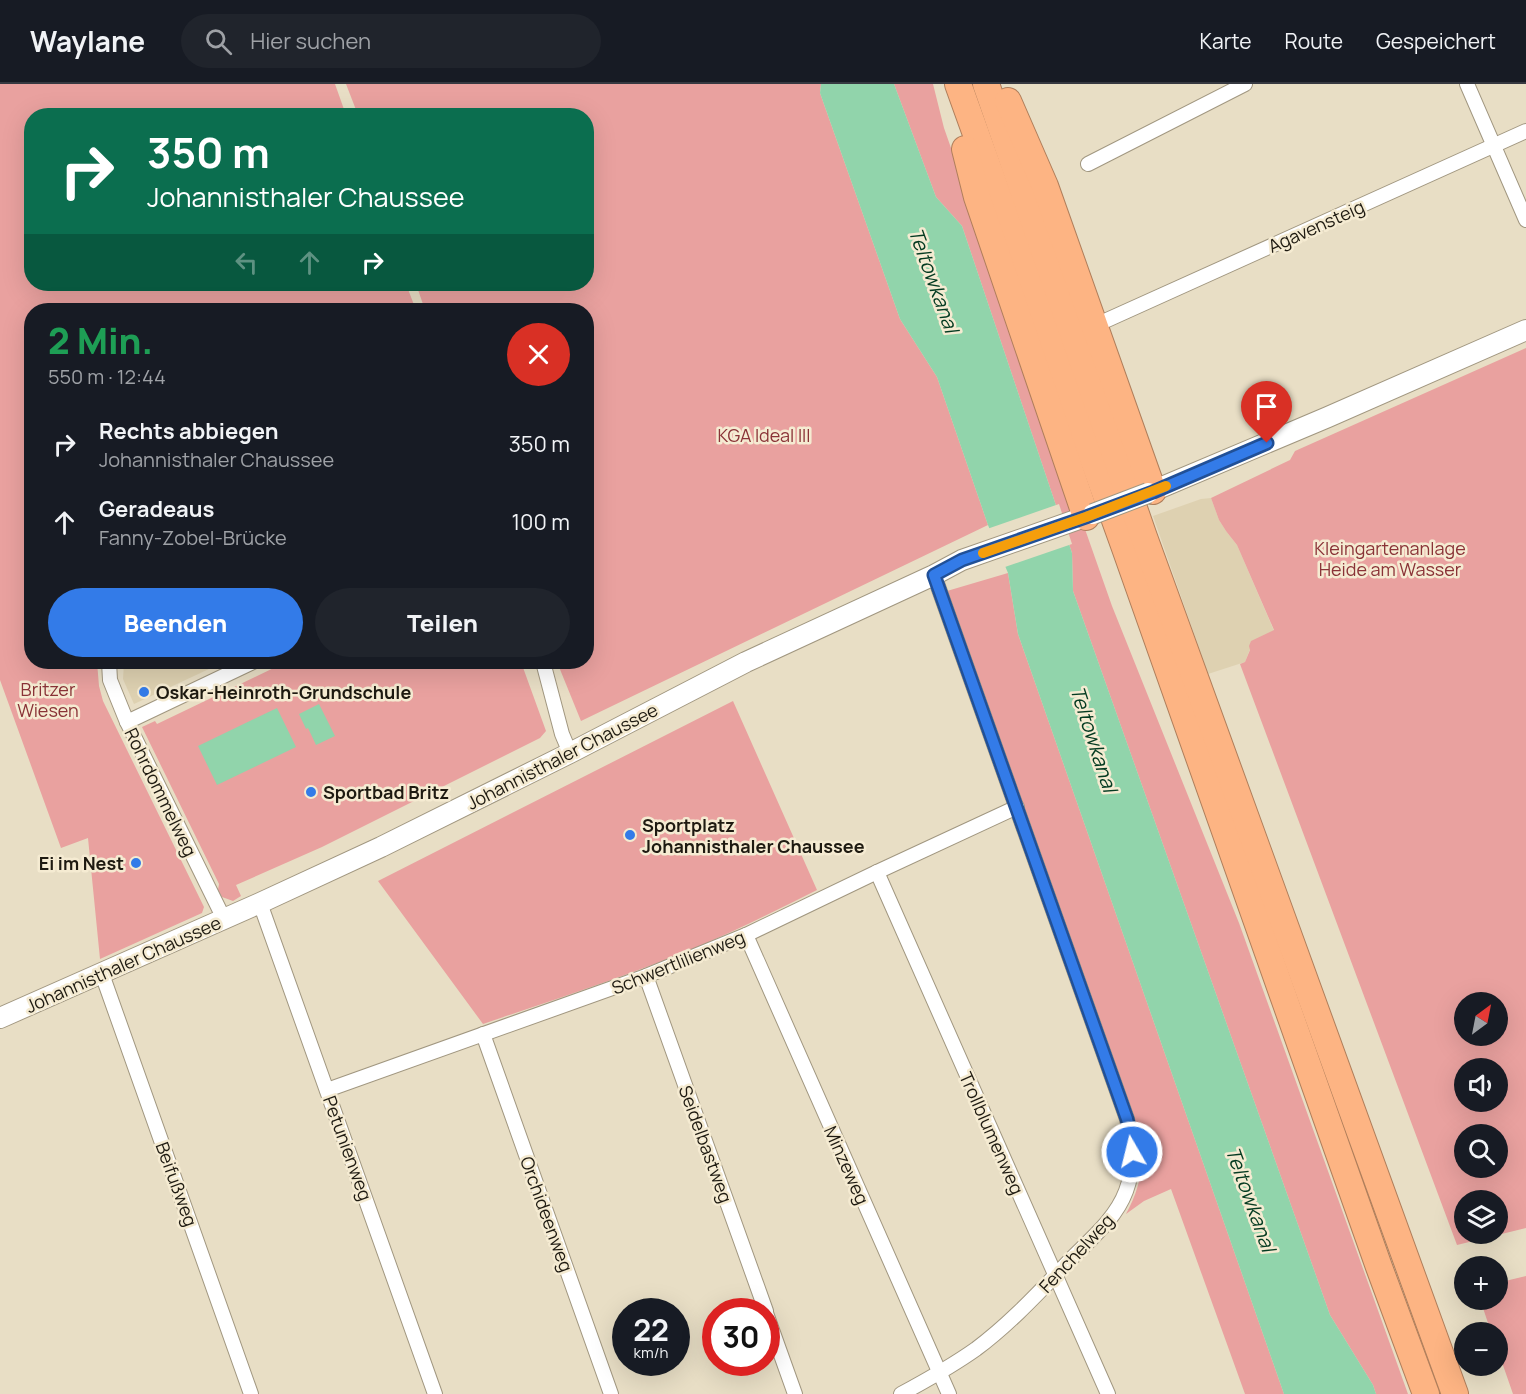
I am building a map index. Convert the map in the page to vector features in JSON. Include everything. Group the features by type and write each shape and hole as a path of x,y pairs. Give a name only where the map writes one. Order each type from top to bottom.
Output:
{"highway":[{"path":"958,84 1426,1394"},
{"path":"986,84 1144,537 1455,1394"},
{"path":"1001,84 1045,186 1150,492"},
{"path":"970,120 964,144 977,197 1084,517"}],"street":[{"path":"1088,164 1245,84"},
{"path":"1467,84 1526,220"},
{"name":"Agavensteig","path":"1107,320 1526,130"},
{"path":"1150,492 1526,330"},
{"name":"Johannisthaler Chaussee","path":"0,1018 381,847 746,662 962,560 1150,492"},
{"name":"Fenchelweg","path":"901,1394 939,1374 977,1348 1023,1308 1114,1214 1126,1192 1131,1173 1131,1136 1127,1119 934,575"},
{"name":"Rohrdommelweg","path":"109,669 110,680 127,722 224,919"},
{"path":"127,722 238,669"},
{"path":"545,669 562,734 570,753"},
{"name":"Schwertlilienweg","path":"327,1090 646,976 746,935 1017,807"},
{"name":"Trollblumenweg","path":"877,872 1108,1394"},
{"name":"Petunienweg","path":"260,903 435,1394"},
{"name":"Minzeweg","path":"746,935 949,1394"},
{"name":"Beifußweg","path":"102,974 251,1394"},
{"name":"Seidelbastweg","path":"646,976 761,1298"},
{"name":"Orchideenweg","path":"483,1034 611,1394"},
{"name":"Seidelbastweg","path":"780,1352 795,1394"}],"shaded area":[{"path":"1211,498 1219,520 1237,545 1274,631 1250,649 1245,662 1208,674 1153,516 1201,499"},
{"name":"Oskar-Heinroth-Grundschule","path":"124,669 209,669 134,704 123,679"}],"green space":[{"name":"Britzer Wiesen","path":"0,84 335,84 344,108 24,108 24,291 409,291 413,303 24,303 24,669 98,669 103,701 204,907 202,913 100,959 88,838 61,848 0,680"},
{"name":"KGA Ideal III","path":"346,84 821,84 820,93 900,319 937,377 988,525 581,721 560,669 594,669 594,303 423,303 418,291 594,291 594,108 355,108"},
{"path":"894,84 933,84 944,128 1112,606 1239,923 1408,1394 1376,1394 1373,1385 1330,1315 1073,591 1072,553 962,226 936,197"},
{"name":"Kleingartenanlage Heide am Wasser","path":"1526,348 1526,1228 1508,1232 1508,1190 1454,1190 1454,1237 1240,664 1245,662 1251,641 1274,630 1237,545 1219,520 1211,498 1290,460 1295,451"},
{"path":"1008,573 1018,634 1284,1394 1245,1394 1171,1189 1144,1201 1126,1214 1140,1180 1141,1142 947,591"},
{"name":"Sportbad Britz","path":"271,669 524,669 546,731 540,738 322,847 236,885 241,896 233,901 222,897 218,890 219,884 142,727 155,721 157,724"},
{"name":"Sportplatz Johannisthaler Chaussee","path":"733,701 817,890 731,932 675,956 483,1024 378,881"},
{"path":"1526,1276 1526,1394 1513,1394 1507,1376 1508,1322 1488,1322 1484,1310 1508,1310 1508,1280"}],"water":[{"name":"Teltowkanal","path":"821,84 894,84 936,197 962,226 1072,553 1073,591 1330,1315 1373,1385 1376,1394 1284,1394 1018,634 1008,573 988,525 937,377 900,319 820,93"},
{"path":"319,704 335,736 316,745 299,714"},
{"path":"277,708 296,747 217,785 198,746"}],"pier":[{"path":"1059,504 1072,544 1002,568 987,529"}],"slow traffic":[{"path":"983,553 1166,486"}],"place":[{"name":"Oskar-Heinroth-Grundschule","path":"144,692"},
{"name":"Sportbad Britz","path":"311,792"},
{"name":"Sportplatz Johannisthaler Chaussee","path":"630,835"},
{"name":"Ei im Nest","path":"136,863"}],"route":[{"path":"1132,1152 1127,1119 934,575 962,560 1153,492 1267,443"}]}
